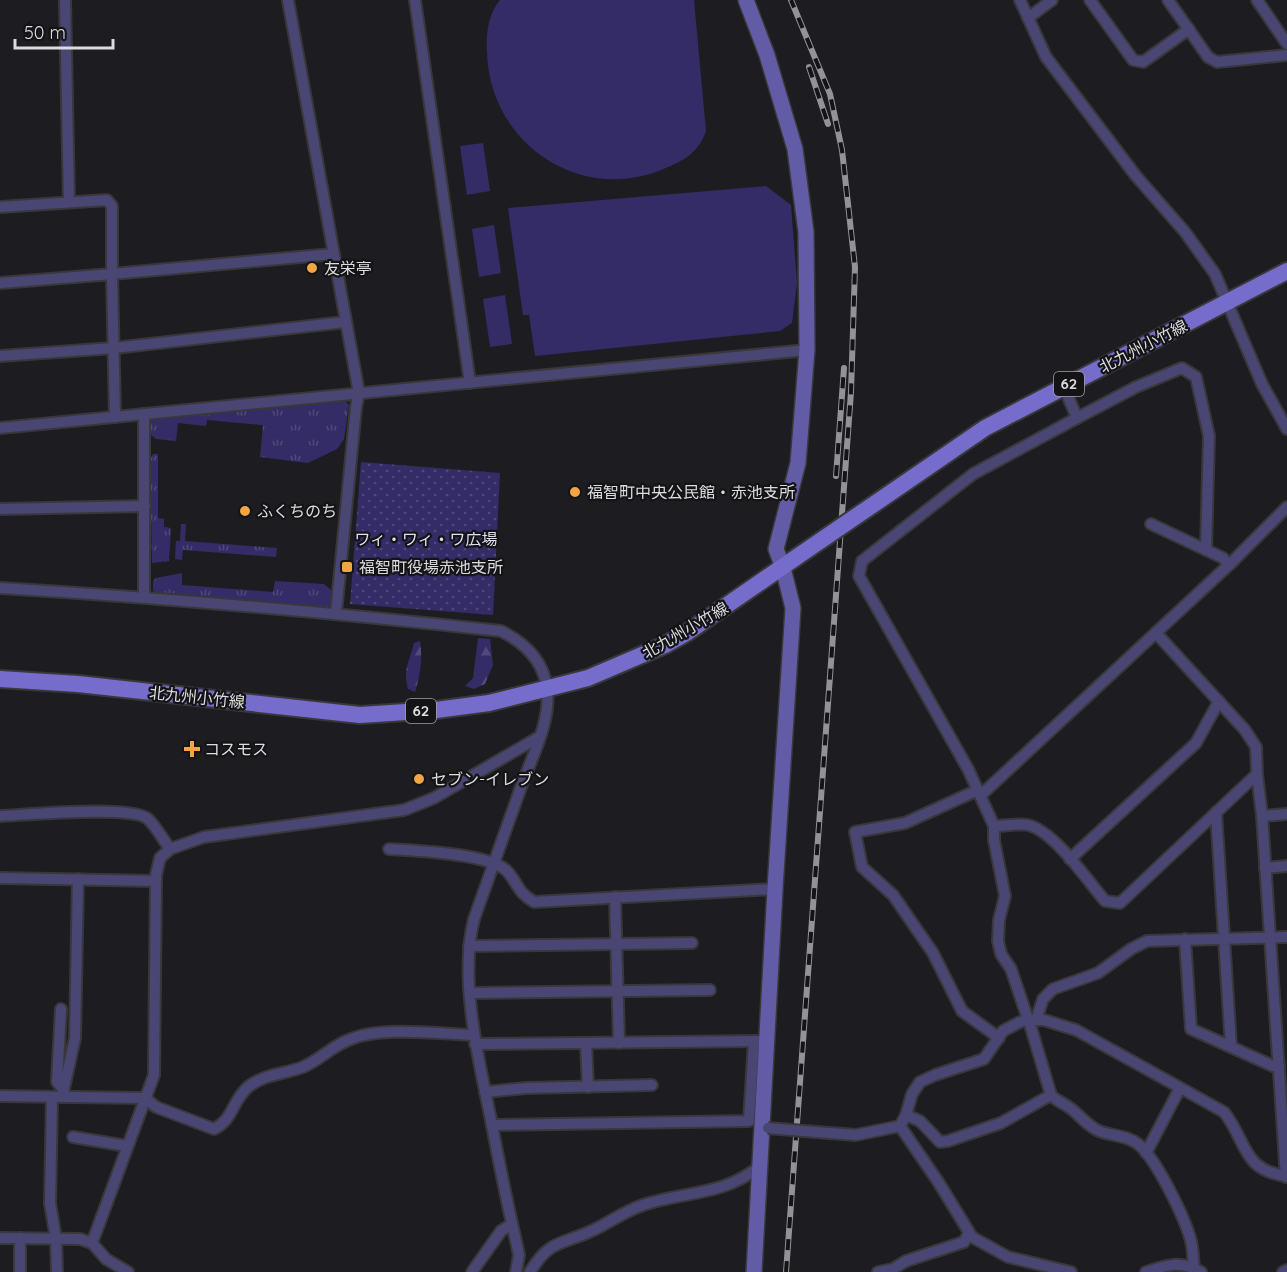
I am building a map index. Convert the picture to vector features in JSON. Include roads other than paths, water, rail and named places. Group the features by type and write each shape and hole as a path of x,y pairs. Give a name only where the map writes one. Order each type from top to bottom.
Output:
{"main road":[{"name":"北九州小竹線","path":"0,679 78,684 360,715 436,710 478,704 588,678 665,645 688,632 986,428 1287,271"}],"street":[{"path":"65,0 69,202"},
{"path":"288,0 359,393 336,613"},
{"path":"414,0 470,383"},
{"path":"492,1125 749,1121 760,1041 775,889 793,608 776,544 796,476 807,350 806,232 796,159 782,102 746,0"},
{"path":"1020,0 1046,57 1136,176 1185,231 1215,274 1262,384 1287,429"},
{"path":"1028,18 1052,0"},
{"path":"1090,0 1133,60 1143,62 1189,29"},
{"path":"1168,0 1208,57 1217,62 1287,56"},
{"path":"1257,0 1287,44"},
{"path":"0,207 107,200 112,206 115,417"},
{"path":"0,283 333,254"},
{"path":"0,356 114,348 345,322"},
{"path":"0,428 807,350"},
{"path":"1146,1272 1169,1264 1198,1270 1191,1240 1176,1204 1138,1143 1099,1131 1051,1095 1032,1020 1011,969 1001,954 998,941 999,920 1005,896 994,840 994,826 980,793 859,576 862,561 974,474 1136,387 1182,368 1196,377 1209,436 1206,550"},
{"path":"1064,387 1077,418"},
{"path":"144,414 144,597"},
{"path":"0,509 145,506"},
{"path":"999,1038 962,1011 933,953 893,895 862,867 855,832 905,823 980,793 1229,565 1287,507"},
{"path":"1151,524 1223,558 1229,565"},
{"path":"0,588 336,613 501,631 518,639 529,649 542,669 547,689 544,724 474,919 468,964 475,1039 519,1256 516,1272"},
{"path":"765,1128 856,1135 900,1126 912,1094 920,1082 984,1059 1003,1031 1020,1022 1044,1020 1076,1030 1224,1112 1233,1124 1240,1143 1259,1168 1287,1177 1256,747 1245,730 1156,633"},
{"path":"1070,859 1196,743 1219,701"},
{"path":"92,1243 154,1075 156,881 160,858 170,849 204,837 404,810 434,798 539,737"},
{"path":"994,826 1027,825 1042,831 1053,840 1105,901 1120,903 1257,774"},
{"path":"0,816 105,812 135,814 147,818 170,849"},
{"path":"1216,812 1231,1047"},
{"path":"1262,816 1287,814"},
{"path":"389,849 440,852 494,864 506,870 523,895 534,902 775,889"},
{"path":"1265,868 1287,866"},
{"path":"0,878 156,881"},
{"path":"57,1272 57,1239 50,1203 59,1095 75,1038 78,879"},
{"path":"615,897 619,1042"},
{"path":"1032,1020 1043,999 1053,988 1098,973 1147,940 1287,938"},
{"path":"1185,939 1191,1029 1273,1066 1278,1066"},
{"path":"469,946 692,943"},
{"path":"471,993 710,990"},
{"path":"59,1095 57,1082 61,1009"},
{"path":"0,1096 59,1095 145,1098 156,1107 214,1129 225,1124 235,1103 248,1088 265,1077 304,1066 352,1038 372,1034 586,1043 760,1041"},
{"path":"754,1272 760,1166 765,1128 760,1041"},
{"path":"586,1043 588,1087"},
{"path":"485,1092 526,1088 652,1085"},
{"path":"1146,1153 1180,1088"},
{"path":"906,1115 920,1121 940,1142 948,1142 1002,1123 1051,1095"},
{"path":"900,1126 972,1237 1008,1257 1071,1272"},
{"path":"73,1137 127,1146"},
{"path":"530,1272 538,1259 556,1243 601,1227 618,1214 643,1204 721,1188 749,1175 760,1166"},
{"path":"472,1272 501,1231 512,1224"},
{"path":"878,1272 893,1269 906,1261 964,1242 969,1233"},
{"path":"0,1238 80,1239 92,1243 106,1259 128,1272"},
{"path":"20,1238 20,1272"}],"railway":[{"path":"786,1272 851,392 855,267 842,150 830,94 791,0"},
{"path":"809,67 828,124"},
{"path":"836,476 844,368"}],"place":[{"name":"友栄亭","path":"312,268"},
{"name":"福智町中央公民館・赤池支所","path":"575,492"},
{"name":"ふくちのち","path":"245,511"},
{"name":"福智町役場赤池支所","path":"347,567"},
{"name":"コスモス","path":"192,749"},
{"name":"セブン-イレブン","path":"419,779"}],"park label":[{"name":"ワィ・ワィ・ワ広場","path":"426,539"}]}
